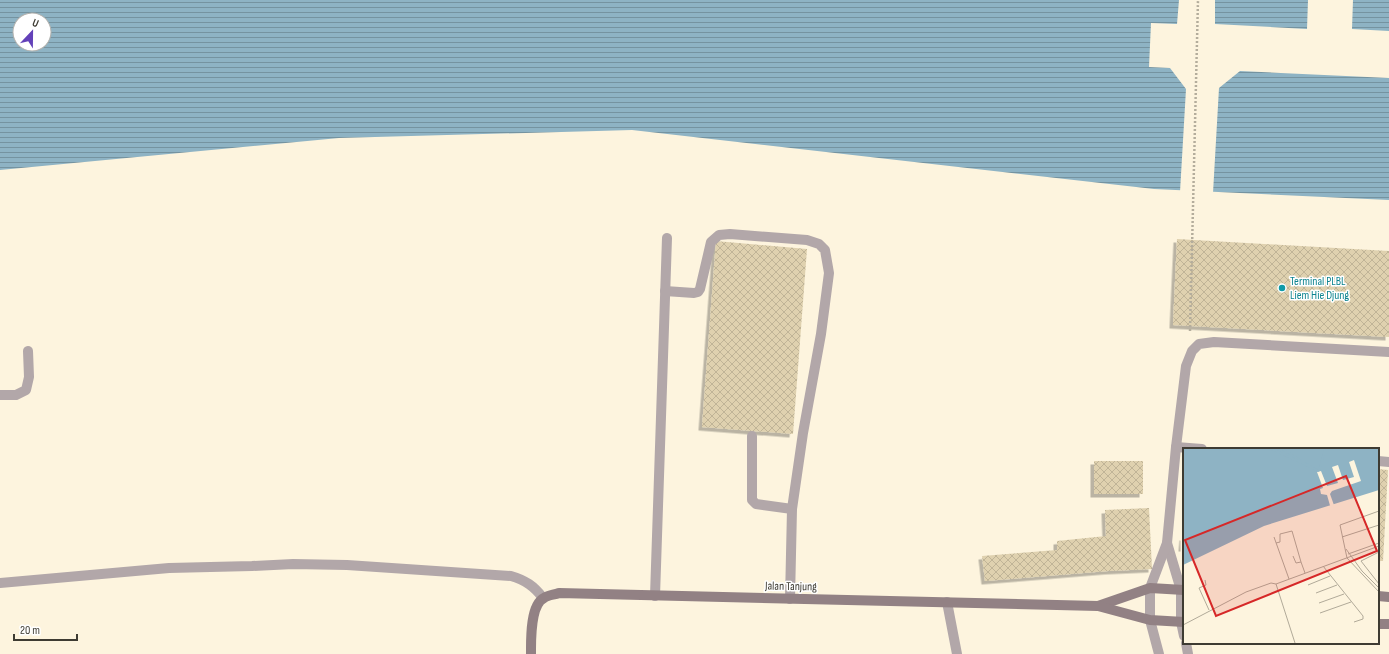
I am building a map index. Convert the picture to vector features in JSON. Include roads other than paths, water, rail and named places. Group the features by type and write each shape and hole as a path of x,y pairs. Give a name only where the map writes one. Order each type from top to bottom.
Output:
{"street":[{"path":"665,291 698,292 711,242 719,235 730,234 806,240 819,244 825,250 829,273 821,334 803,433 792,508 790,598"},
{"path":"655,596 667,238"},
{"path":"1159,654 1150,620 1150,588 1167,543 1176,447 1186,366 1192,351 1199,344 1214,342 1389,352"},
{"path":"0,395 16,395 26,390 29,377 28,351"},
{"path":"752,436 752,500 756,504 792,508"},
{"path":"1176,447 1189,448"},
{"path":"1379,461 1389,462"},
{"path":"1098,606 1150,620 1182,622 1182,590 1167,543"},
{"path":"0,583 169,568 293,564 347,565 512,576 528,582 543,598 537,606 533,617 531,654"},
{"path":"1098,606 1150,588 1182,590"},
{"name":"Jalan Tanjung","path":"543,598 559,593 1098,606"},
{"path":"1379,596 1389,597"},
{"path":"947,602 957,654"},
{"path":"1186,644 1188,654"}],"water":[{"path":"0,0 1389,0 1389,200 1154,189 632,130 339,138 0,170"}],"place":[{"name":"Terminal PLBL Liem Hie Djung","path":"1282,288"}]}
